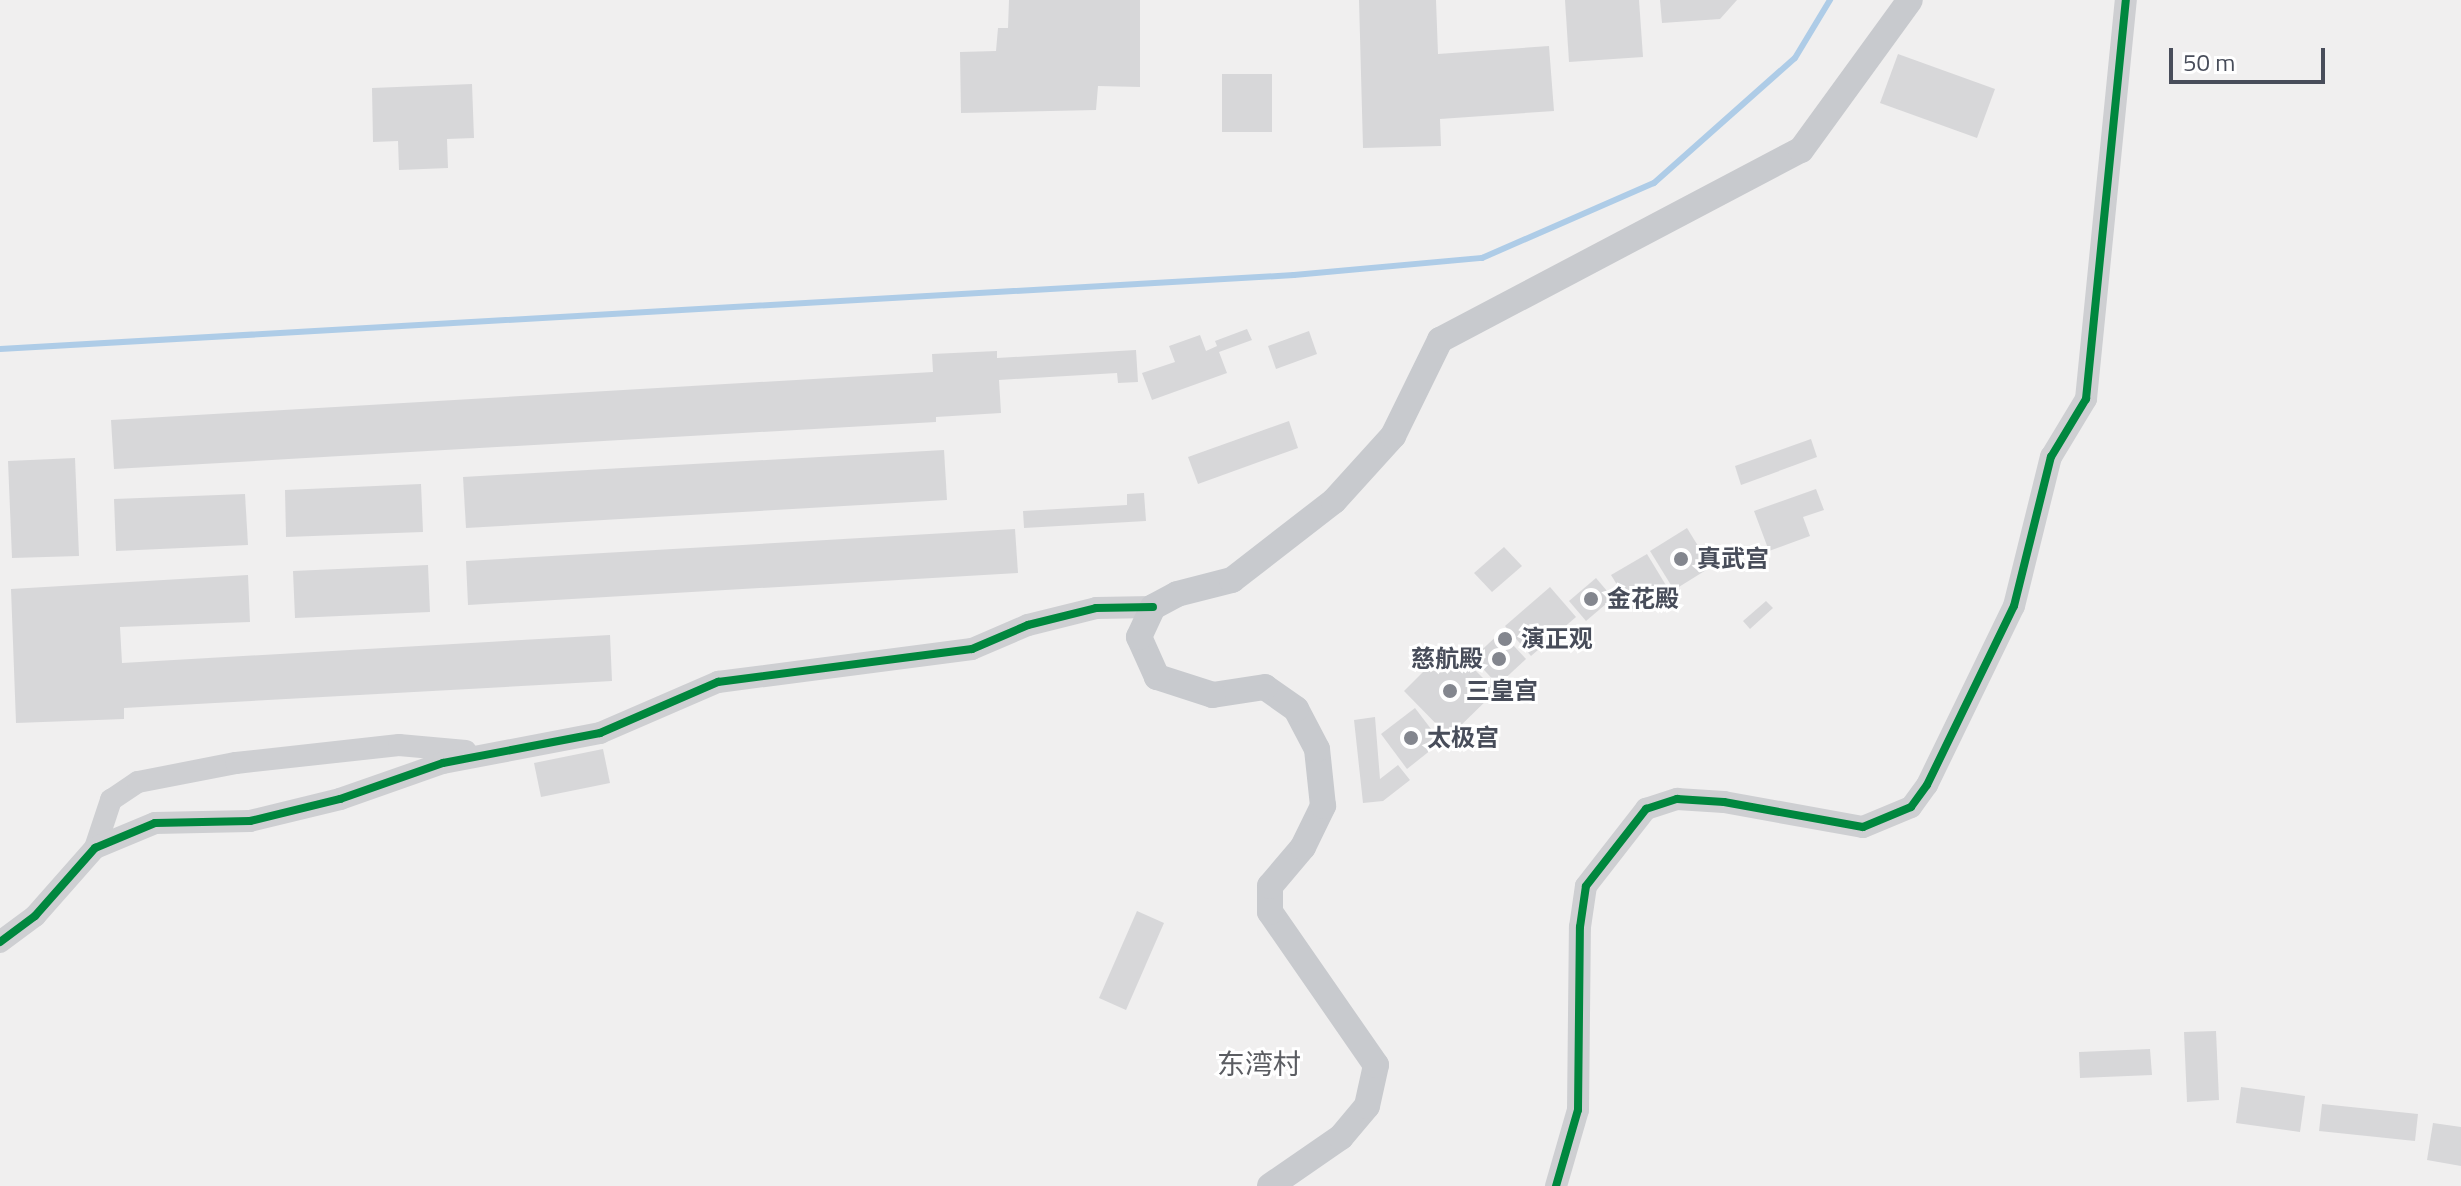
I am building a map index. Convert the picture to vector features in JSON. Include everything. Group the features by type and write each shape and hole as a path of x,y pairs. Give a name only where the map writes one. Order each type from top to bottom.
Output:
{"main road":[{"path":"1270,1186 1341,1137 1367,1106 1376,1065 1270,912 1270,886 1303,847 1323,806 1317,749 1296,709 1265,687 1213,695 1157,677 1139,637 1153,607 1177,594 1232,580 1334,501 1393,436 1440,340 1801,150 1910,0"}],"street":[{"path":"1556,1186 1578,1110 1580,927 1586,886 1646,809 1677,799 1724,802 1863,827 1911,807 1927,785 2007,620 2051,457 2086,399 2126,0"},
{"path":"95,848 155,823 250,821 485,753 600,733 718,682 972,649 1028,625 1082,611 1153,607"},
{"path":"0,942 35,916 95,848 111,800 138,782 236,763 399,745 485,753"}],"building":[{"path":"1009,0 1140,0 1140,87 1098,86 1096,110 961,113 960,52 996,51 998,28 1008,28"},
{"path":"1359,0 1436,0 1438,54 1549,46 1554,111 1440,119 1441,146 1363,148"},
{"path":"1565,0 1639,0 1643,57 1569,62"},
{"path":"1660,0 1737,0 1720,19 1662,23"},
{"path":"1898,54 1995,89 1977,138 1880,103"},
{"path":"1222,74 1272,74 1272,132 1222,132"},
{"path":"472,84 474,138 447,139 448,168 399,170 398,141 373,142 372,88"},
{"path":"1247,329 1252,340 1219,352 1227,373 1152,400 1142,373 1175,362 1169,346 1200,335 1206,351 1217,346 1215,341"},
{"path":"1309,331 1317,354 1276,369 1268,346"},
{"path":"1136,350 1138,382 1118,383 1117,373 999,380 1001,413 936,417 936,422 114,469 111,420 933,372 932,354 997,351 997,358"},
{"path":"1289,421 1298,448 1198,484 1188,457"},
{"path":"1811,439 1817,457 1741,485 1735,466"},
{"path":"944,450 947,500 466,528 463,477"},
{"path":"75,458 79,556 12,558 8,461"},
{"path":"421,484 423,532 286,537 285,490"},
{"path":"1816,489 1824,510 1803,517 1810,536 1769,551 1754,511"},
{"path":"1144,493 1146,521 1024,528 1023,511 1127,505 1127,494"},
{"path":"245,494 248,545 116,551 114,499"},
{"name":"真武宫","path":"1687,528 1711,567 1674,590 1650,551"},
{"path":"1015,529 1018,573 468,605 466,561"},
{"path":"1504,547 1522,566 1492,592 1474,573"},
{"path":"1647,554 1667,587 1632,609 1611,575"},
{"path":"428,565 430,612 295,618 293,571"},
{"path":"248,575 250,622 120,627 122,663 610,635 612,681 124,708 124,719 16,723 11,589"},
{"name":"金花殿","path":"1596,578 1613,598 1586,621 1569,601"},
{"path":"1550,587 1576,617 1531,656 1505,626"},
{"path":"1766,601 1773,608 1750,629 1743,621"},
{"name":"慈航殿","path":"1501,632 1526,659 1498,685 1473,658"},
{"name":"三皇宫","path":"1450,645 1496,691 1449,737 1404,691"},
{"name":"太极宫","path":"1415,708 1441,742 1407,769 1381,734"},
{"path":"1375,717 1380,779 1398,765 1410,780 1383,801 1363,803 1354,720"},
{"path":"603,749 610,783 541,797 534,763"},
{"path":"1137,911 1164,923 1126,1010 1099,998"},
{"path":"2216,1031 2219,1100 2187,1102 2184,1032"},
{"path":"2150,1049 2152,1075 2080,1078 2079,1052"},
{"path":"2241,1087 2305,1096 2300,1132 2236,1123"},
{"path":"2322,1104 2418,1114 2415,1141 2319,1131"},
{"path":"2433,1123 2461,1127 2461,1166 2427,1160"}],"waterway":[{"path":"0,349 1294,275 1482,258 1654,183 1795,58 1830,0"}],"cycle path":[{"path":"1556,1186 1578,1110 1580,927 1586,886 1646,809 1677,799 1724,802 1863,827 1911,807 1927,785 2014,606 2051,457 2086,399 2126,0"},
{"path":"0,942 35,916 95,848 155,823 250,821 340,799 443,763 600,733 718,682 972,649 1028,625 1096,608 1153,607"}],"place":[{"name":"真武宫","path":"1681,559"},
{"name":"金花殿","path":"1591,599"},
{"name":"演正观","path":"1505,639"},
{"name":"慈航殿","path":"1499,659"},
{"name":"三皇宫","path":"1450,691"},
{"name":"太极宫","path":"1411,738"}],"district":[{"name":"东湾村","path":"1259,1064"}]}
